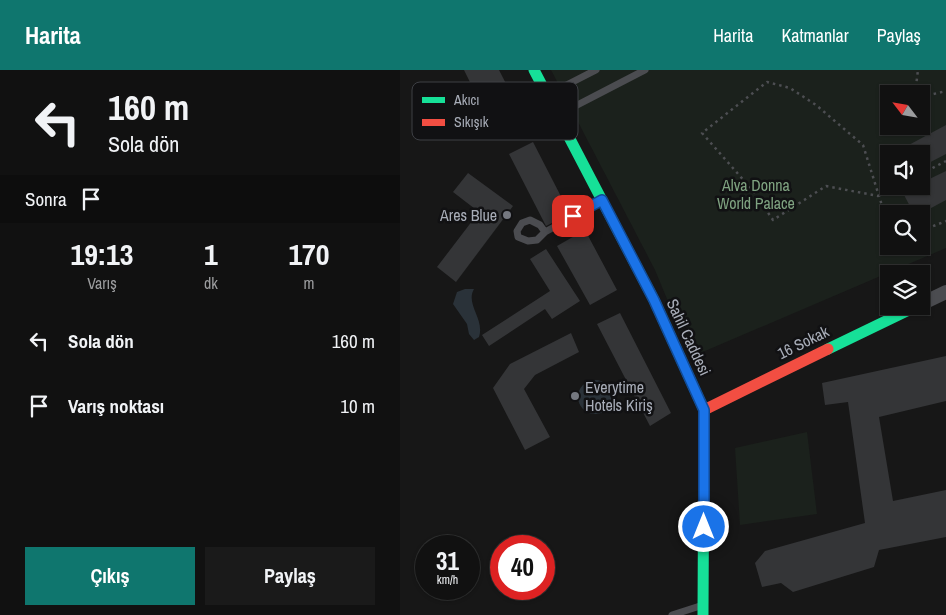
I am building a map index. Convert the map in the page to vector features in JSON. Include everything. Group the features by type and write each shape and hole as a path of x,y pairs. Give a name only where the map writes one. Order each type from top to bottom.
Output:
{"street":[{"name":"Sahil Caddesi","path":"534,70 540,82"},
{"name":"Sahil Caddesi","path":"571,140 654,300 704,410 703,610"},
{"path":"930,300 946,292"},
{"name":"16 Sokak","path":"704,410 899,315"}],"lane":[{"path":"573,82 596,70"},
{"path":"578,105 645,70"},
{"path":"545,232 602,200"},
{"path":"672,615 703,610"}],"path":[{"path":"916,85 918,70"},
{"path":"878,196 826,186 773,220 754,192 702,133 767,82 790,88 816,105 863,145 881,205"},
{"path":"930,95 946,92"},
{"path":"930,169 946,161"},
{"path":"930,227 946,221"}],"green space":[{"name":"Alva Donna World Palace","path":"551,70 946,70 946,248 930,255 930,205 880,205 880,255 930,255 906,265 880,265 880,276 691,357 655,270 578,122 578,82 557,82"},
{"path":"807,432 817,514 740,525 735,448"}],"shaded area":[{"path":"465,289 474,289 472,300 480,330 479,337 474,340 469,334 467,324 453,304 457,292"},
{"path":"595,380 602,381 607,385 611,390 611,404 607,409 602,413 595,414 588,413 583,409 579,404 578,397 579,390 583,385 588,381"}],"building":[{"path":"464,70 499,70 505,82 470,82"},
{"path":"946,125 946,154 930,162 930,145 909,145"},
{"path":"533,142 570,214 546,226 509,154"},
{"path":"946,171 946,200 930,209 930,205 909,205 904,195 930,195 930,179"},
{"path":"468,173 513,206 456,282 437,267 479,212 453,192"},
{"path":"585,230 617,290 590,305 557,246"},
{"path":"546,249 580,301 552,319 545,309 489,346 482,335 550,291 530,259"},
{"path":"620,313 671,413 650,426 597,324"},
{"path":"571,333 579,352 535,375 524,389 550,437 525,450 493,388 510,364"},
{"path":"946,356 946,401 879,417 893,501 946,490 946,537 879,550 874,567 793,592 781,583 762,587 755,563 765,551 865,523 848,402 825,405 822,383"}],"traffic: fast":[{"path":"534,70 540,82"},
{"path":"571,140 654,300 704,410 703,615"},
{"path":"828,349 898,315"}],"traffic: jam":[{"path":"704,410 828,349"}],"place":[{"name":"Ares Blue","path":"507,215"},
{"name":"Everytime Hotels Kiriş","path":"575,396"}],"route":[{"path":"573,216 602,200 654,300 704,410 704,527"}]}
